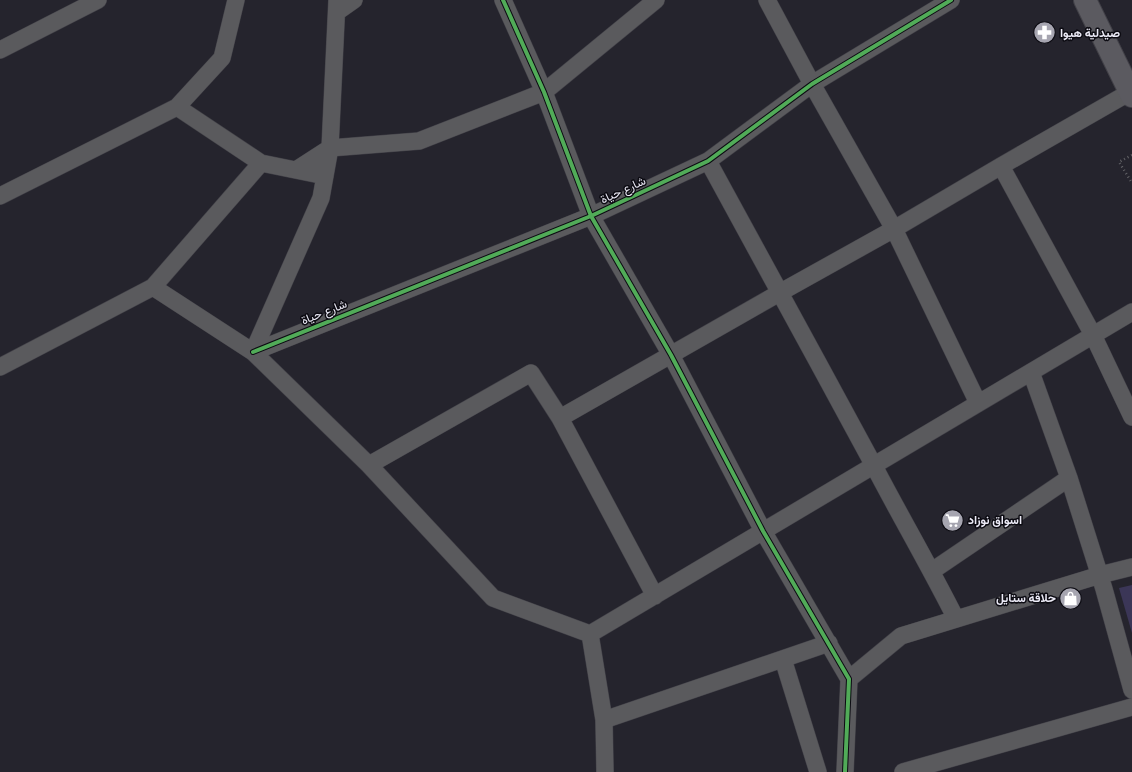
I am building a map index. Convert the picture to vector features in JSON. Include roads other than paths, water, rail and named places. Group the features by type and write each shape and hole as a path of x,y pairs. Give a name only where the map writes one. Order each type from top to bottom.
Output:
{"main road":[{"path":"1085,0 1131,94"}],"street":[{"path":"0,50 98,0"},
{"path":"0,196 177,107 222,58 236,0"},
{"path":"253,352 321,198 330,148 337,6 354,0"},
{"path":"504,0 544,92 591,216 671,355 763,532 849,679 845,772"},
{"path":"296,170 330,148 419,141 544,92 656,0"},
{"path":"767,0 812,84 894,229 978,403"},
{"name":"شارع حياة","path":"253,352 591,216 708,161 812,84 951,0"},
{"path":"560,418 780,292 894,229 1001,166 1131,94"},
{"path":"177,107 261,163 325,176"},
{"path":"708,161 873,466 932,571 956,619"},
{"path":"0,367 153,287 261,163"},
{"path":"1001,166 1093,335 1132,417"},
{"path":"153,287 253,352 369,465 493,598 590,634"},
{"path":"590,634 1132,312"},
{"path":"1031,372 1069,478 1100,575 1132,690"},
{"path":"369,465 530,373 560,418 655,596"},
{"path":"932,571 1069,478"},
{"path":"849,679 901,636 1100,575 1132,567"},
{"path":"590,634 604,720 605,772"},
{"path":"604,720 829,643"},
{"path":"783,659 818,772"},
{"path":"903,772 1132,707"}],"place":[{"name":"صيدلية هيوا","path":"1044,33"},
{"name":"اسواق نوزاد","path":"953,520"},
{"name":"حلاقة ستايل","path":"1071,598"}]}
